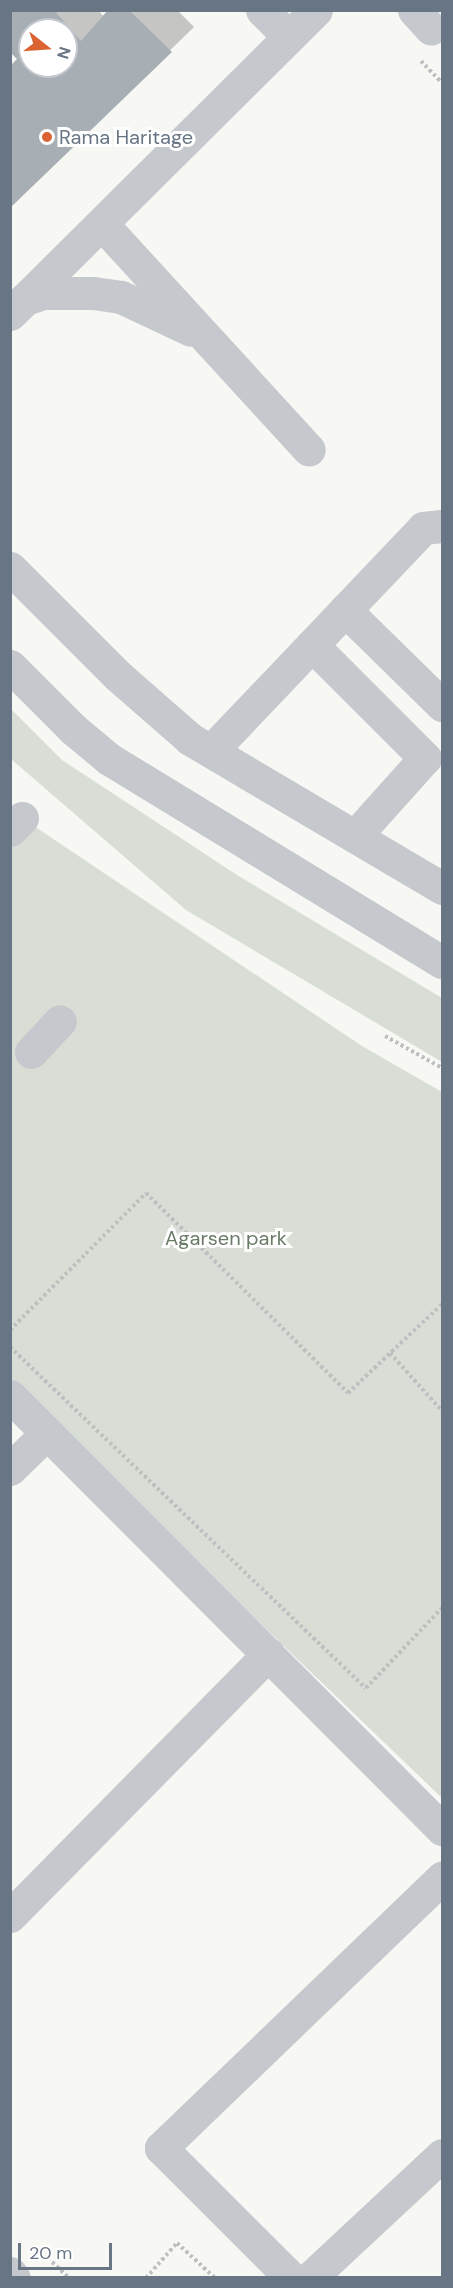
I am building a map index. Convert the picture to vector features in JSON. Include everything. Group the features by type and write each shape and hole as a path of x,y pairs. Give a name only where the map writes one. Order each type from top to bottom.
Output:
{"street":[{"path":"262,10 289,37"},
{"path":"18,306 316,10"},
{"path":"102,224 309,450"},
{"path":"18,306 43,293 93,292 122,297 201,334"},
{"path":"211,751 423,528 442,526"},
{"path":"10,568 117,675 189,739 442,888"},
{"path":"345,610 442,705"},
{"path":"312,645 434,748 355,836"},
{"path":"10,666 73,729 109,759 442,962"},
{"path":"25,1047 60,1020"},
{"path":"10,1396 442,1829"},
{"path":"10,1469 47,1433"},
{"path":"10,1916 268,1654"},
{"path":"291,2277 161,2148 442,1878"},
{"path":"310,2277 442,2154"},
{"path":"10,2273 14,2277"}],"path":[{"path":"386,1036 442,1068"},
{"path":"10,1330 146,1193 348,1393 442,1304"},
{"path":"10,1347 366,1688 442,1608"},
{"path":"390,1353 442,1411"},
{"path":"146,2277 177,2243 214,2277"},
{"path":"52,2262 69,2277"}],"green space":[{"path":"11,709 62,760 237,875 442,998 442,1062 186,910 11,759"},
{"name":"Agarsen park","path":"22,818 362,1046 442,1092 442,1798 11,1384 10,831"}],"building":[{"name":"Rama Haritage","path":"10,10 54,10 61,18 18,18 18,78 78,78 78,38 81,41 108,10 129,10 172,52 10,208 10,66 17,59 10,52"}],"place":[{"name":"Rama Haritage","path":"47,137"}]}
